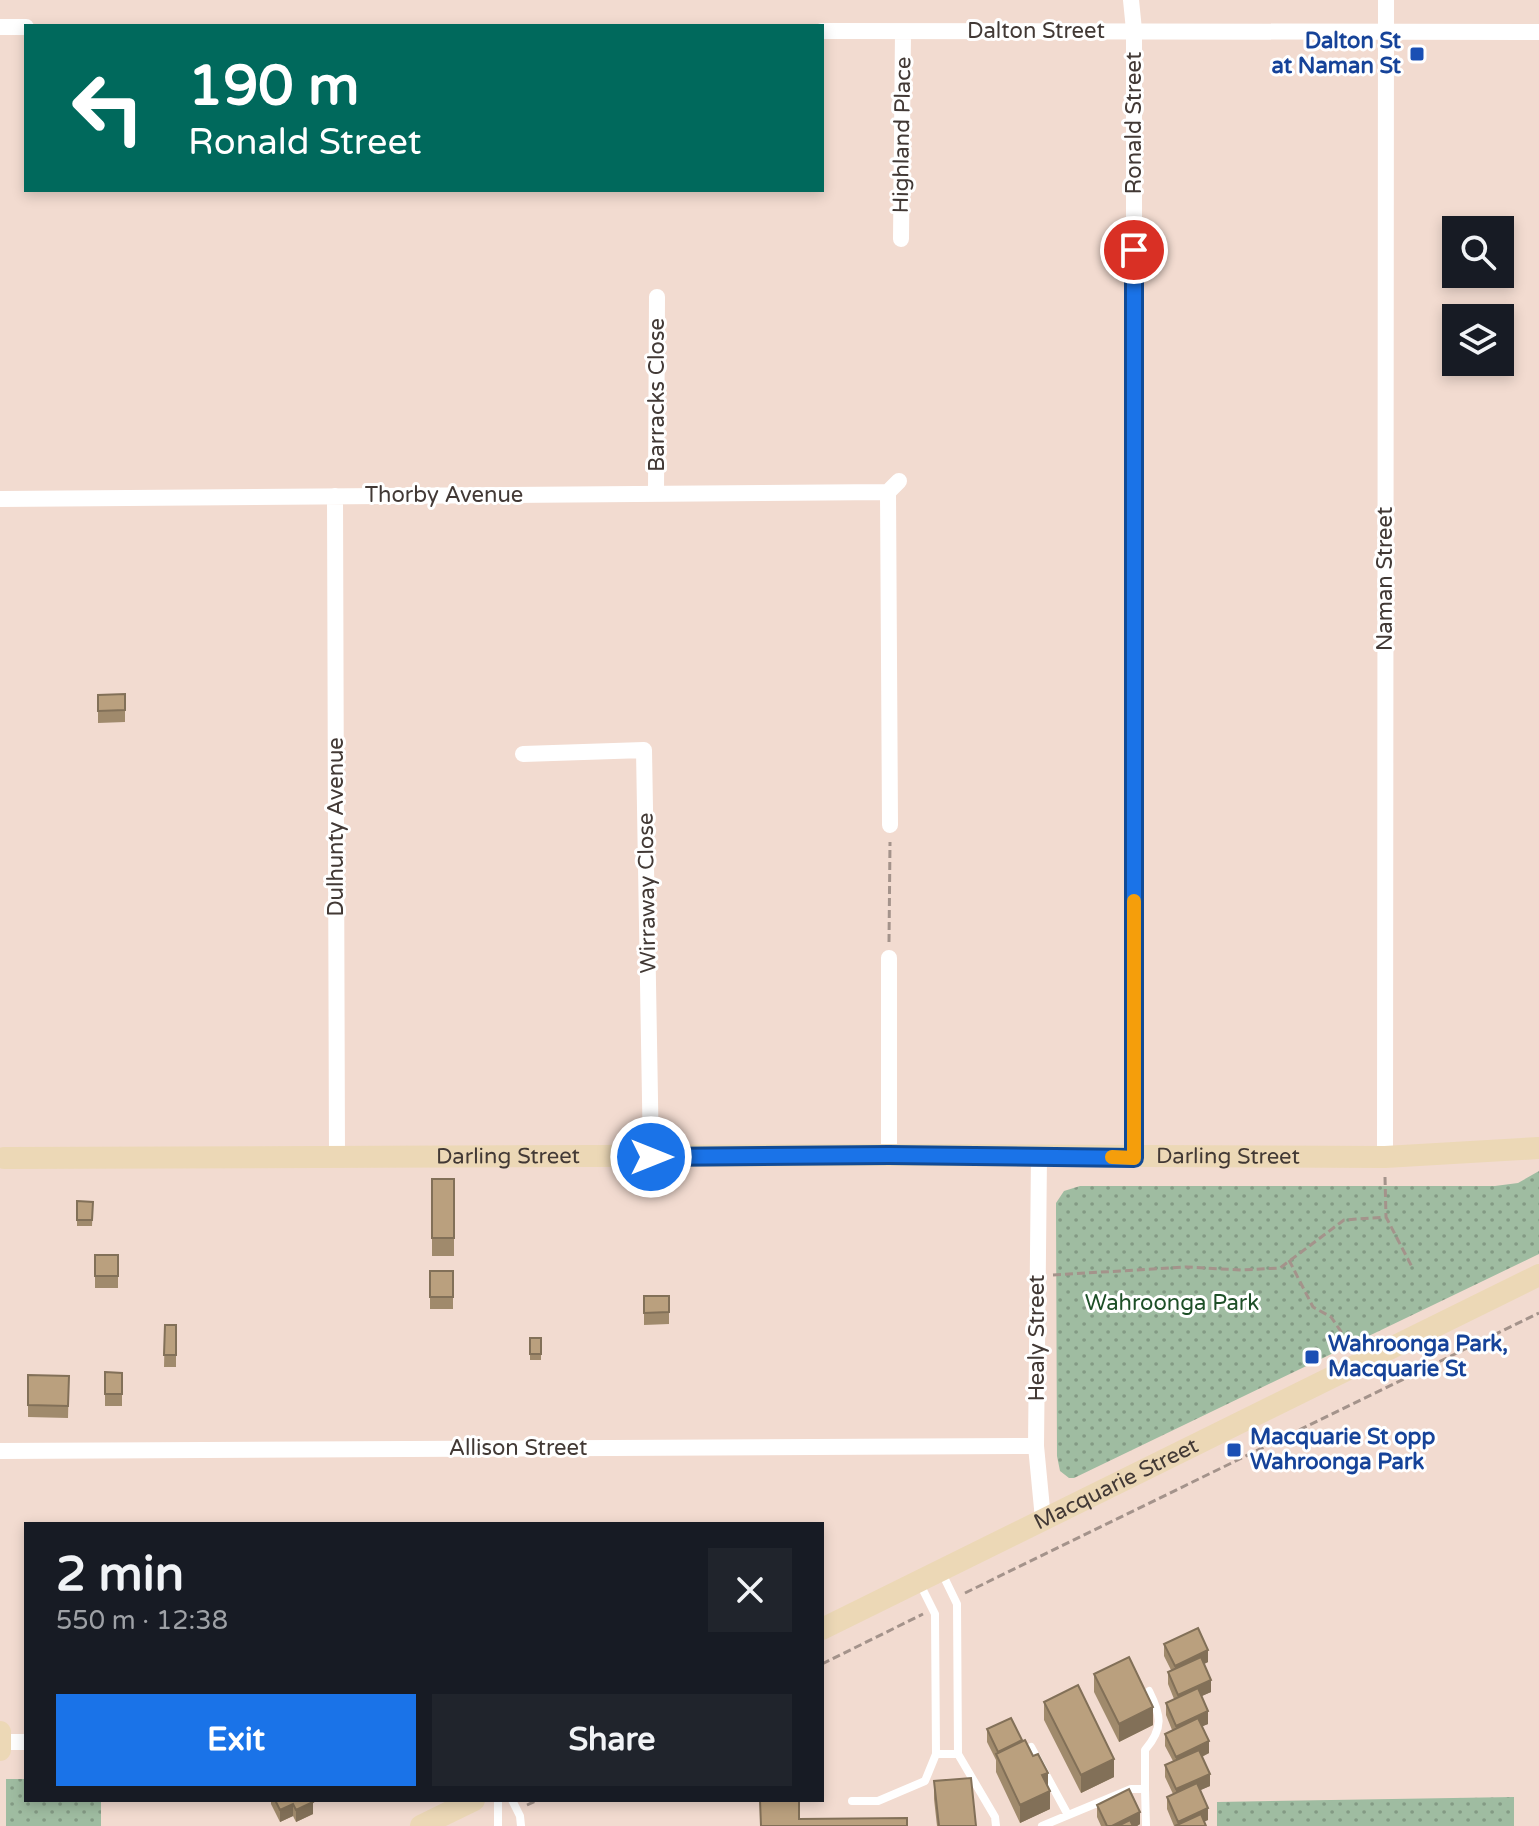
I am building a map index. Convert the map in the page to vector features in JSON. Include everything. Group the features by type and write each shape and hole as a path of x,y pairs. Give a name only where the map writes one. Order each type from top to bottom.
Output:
{"street":[{"name":"Ronald Street","path":"1131,0 1134,30 1134,1158"},
{"name":"Naman Street","path":"1385,1157 1386,0"},
{"path":"0,27 24,27"},
{"name":"Dalton Street","path":"824,31 1539,32"},
{"name":"Highland Place","path":"901,239 903,32"},
{"name":"Barracks Close","path":"656,493 657,297"},
{"name":"Thorby Avenue","path":"0,499 656,493 894,486 890,825"},
{"name":"Dulhunty Avenue","path":"335,496 337,1158"},
{"name":"Wirraway Close","path":"523,754 644,750 651,1157"},
{"path":"889,958 889,1155"},
{"name":"Darling Street","path":"1,1159 889,1155 1385,1157 1539,1148"},
{"name":"Healy Street","path":"1039,1156 1036,1446 1043,1519"},
{"name":"Macquarie Street","path":"824,1628 1539,1275"},
{"name":"Allison Street","path":"0,1451 1036,1446"},
{"path":"1,1741 24,1742"},
{"path":"421,1826 470,1802"}],"lane":[{"path":"941,1571 957,1604 958,1754 995,1817 996,1826"},
{"path":"852,1801 878,1801 925,1781 936,1754 935,1614 919,1582"},
{"path":"1146,1826 1145,1750 1156,1737 1160,1712 1149,1691"},
{"path":"1031,1747 1068,1815"},
{"path":"936,1754 958,1754"},
{"path":"1042,1826 1131,1789 1145,1789"},
{"path":"498,1802 498,1826"},
{"path":"513,1802 521,1826"}],"path":[{"path":"889,958 890,825"},
{"path":"1385,1157 1386,1217 1412,1267"},
{"path":"1037,1275 1186,1267 1241,1270 1280,1268 1344,1220 1386,1217"},
{"path":"1289,1260 1313,1307 1331,1317 1362,1362"},
{"path":"954,1598 1539,1313"},
{"path":"824,1663 932,1609"}],"green space":[{"name":"Wahroonga Park","path":"1539,1171 1539,1254 1074,1478 1060,1471 1057,1456 1056,1203 1064,1191 1080,1186 1495,1186 1518,1183"},
{"path":"6,1779 24,1779 24,1802 101,1802 101,1826 6,1826"},
{"path":"1514,1797 1514,1826 1217,1826 1217,1802"}],"building":[{"path":"125,694 125,710 98,711 98,695"},
{"path":"432,1179 454,1179 454,1238 432,1238"},
{"path":"77,1201 93,1202 92,1220 77,1220"},
{"path":"95,1255 118,1255 118,1276 95,1276"},
{"path":"430,1271 453,1271 453,1297 430,1297"},
{"path":"644,1296 669,1296 669,1312 644,1313"},
{"path":"165,1325 176,1325 176,1355 164,1355"},
{"path":"530,1338 541,1338 541,1354 530,1354"},
{"path":"105,1372 122,1373 122,1394 105,1394"},
{"path":"28,1375 69,1376 68,1406 28,1405"},
{"path":"1198,1628 1208,1650 1175,1666 1164,1644"},
{"path":"1129,1657 1153,1707 1119,1724 1094,1674"},
{"path":"1201,1657 1211,1680 1178,1695 1168,1672"},
{"path":"1078,1685 1114,1759 1081,1775 1044,1702"},
{"path":"1198,1688 1208,1711 1176,1726 1166,1703"},
{"path":"1011,1718 1022,1740 998,1752 987,1729"},
{"path":"1198,1718 1209,1741 1176,1757 1165,1734"},
{"path":"1025,1740 1033,1756 1038,1754 1048,1773 1042,1775 1050,1791 1020,1805 996,1754"},
{"path":"1199,1750 1210,1774 1176,1789 1165,1765"},
{"path":"971,1778 976,1826 939,1826 934,1781"},
{"path":"1197,1783 1208,1808 1178,1822 1167,1797"},
{"path":"1129,1789 1140,1812 1107,1826 1097,1805"},
{"path":"276,1802 313,1802 296,1810 293,1804 280,1810"},
{"path":"760,1802 799,1802 799,1819 907,1818 907,1826 761,1826"},
{"path":"1201,1814 1206,1826 1175,1826"},
{"path":"1130,1820 1133,1826 1118,1826"}],"slow traffic":[{"path":"1112,1157 1134,1158 1134,901"}],"place":[{"name":"Dalton St at Naman St","path":"1417,54"},
{"name":"Wahroonga Park, Macquarie St","path":"1312,1357"},
{"name":"Macquarie St opp Wahroonga Park","path":"1234,1450"}],"route":[{"path":"651,1157 889,1155 1134,1158 1134,250"}]}
